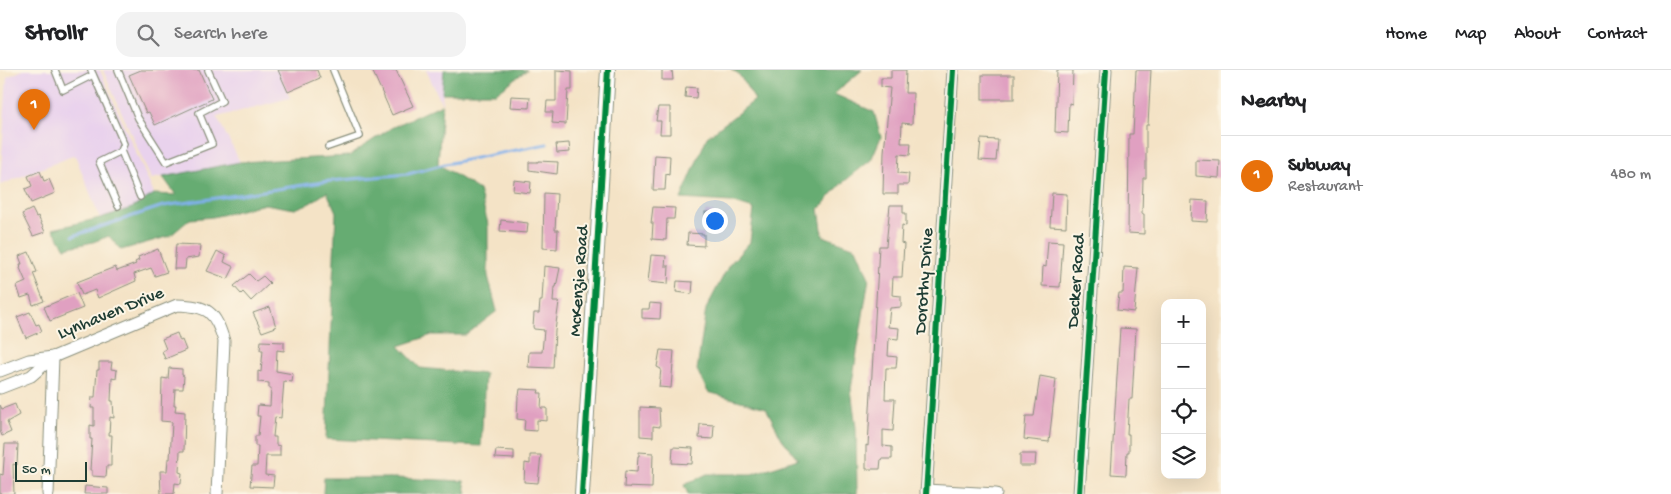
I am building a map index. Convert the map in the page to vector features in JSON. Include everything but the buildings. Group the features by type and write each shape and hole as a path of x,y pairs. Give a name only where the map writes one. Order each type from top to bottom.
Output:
{"street":[{"name":"McKenzie Road","path":"582,494 608,70"},
{"name":"Dorothy Drive","path":"926,492 953,70"},
{"name":"Decker Road","path":"1079,494 1106,70"},
{"name":"Lynhaven Drive","path":"0,371 29,360 53,357 177,306 195,306 211,313 220,327 224,341 217,494"},
{"path":"48,494 53,357"},
{"name":"Lynhaven Drive","path":"0,388 30,376 53,357"},
{"path":"926,492 996,494"}],"lane":[{"path":"56,70 63,90 92,72 124,144 121,151 99,162 118,206"},
{"path":"118,70 138,118 166,162 212,144 199,113 222,100 208,70"},
{"path":"328,146 360,136 333,70"},
{"path":"121,151 140,197"}],"shaded area":[{"path":"23,70 100,70 154,194 132,208 100,218 75,155 0,185 7,77"},
{"path":"103,70 278,70 290,98 217,117 240,162 151,179"},
{"path":"426,70 444,70 442,104"}],"green space":[{"path":"444,70 527,70 496,93 442,93"},
{"path":"731,70 862,70 834,94 874,112 881,137 871,160 841,184 819,209 823,236 856,248 869,278 851,389 856,428 857,494 688,494 684,485 707,474 752,474 798,459 782,439 766,408 708,392 697,370 706,309 729,265 750,242 754,209 731,202 681,199 707,137 755,100 738,73"},
{"path":"442,104 438,164 479,190 488,224 488,276 497,311 466,335 432,335 399,346 420,368 485,374 481,446 326,439 336,212 327,192 310,203 295,209 265,204 213,217 190,219 170,236 121,250 109,236 93,242 65,248 53,229 132,208 154,194 176,195 163,177 240,162 349,156 391,128"},
{"path":"324,478 395,478 464,481 467,494 323,494"}],"waterway":[{"path":"73,236 163,206 330,181 408,174 445,164 547,144"}],"cycle path":[{"path":"582,494 608,70"},
{"path":"926,494 953,70"},
{"path":"1079,494 1106,70"}],"place":[{"name":"Subway","path":"34,130"}]}
